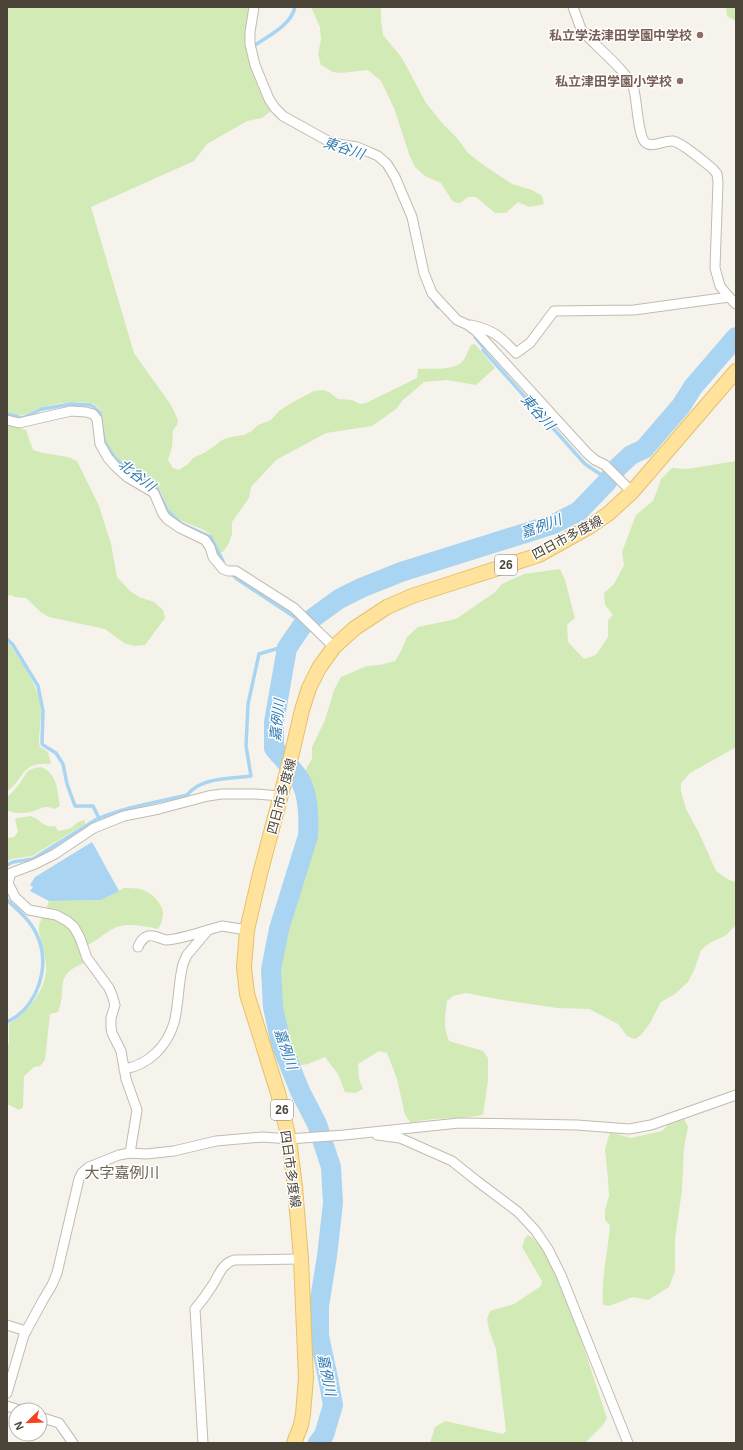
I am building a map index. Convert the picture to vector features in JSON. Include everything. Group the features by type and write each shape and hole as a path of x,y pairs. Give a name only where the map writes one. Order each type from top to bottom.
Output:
{"main road":[{"name":"四日市多度線","path":"294,1443 301,1426 306,1396 301,1259 295,1187 289,1139 278,1093 247,994 244,968 247,930 302,710 309,688 319,668 334,647 355,628 387,607 412,596 539,555 589,527 608,514 632,492 736,371"}],"street":[{"path":"254,7 250,32 250,44 257,72 268,99 283,116 328,141 357,147 378,156 387,164 395,177 412,218 424,273 432,293 457,320 495,333 516,353 530,343 554,311 634,310 729,297"},
{"path":"573,7 581,29 629,78 633,89 644,143 654,144 668,141 679,144 713,169 717,174 715,268 720,286 736,304"},
{"path":"468,325 476,331 587,453 595,460 605,465 632,492"},
{"path":"7,420 19,423 71,411 93,414 97,419 100,444 108,458 128,477 154,493 162,514 167,519 180,528 205,540 210,546 213,557 223,569 228,571 236,571 300,613 334,647"},
{"path":"130,1152 137,1110 128,1085 121,1051 112,1033 111,1028 115,1005 112,995 109,988 87,958 80,938 74,927 56,915 29,910 14,897 8,883 11,873 35,864 55,854 94,828 124,816 159,809 208,796 222,794 256,794 282,791"},
{"path":"138,947 141,940 146,936 151,935 155,935 165,940 222,926 247,930"},
{"path":"124,1069 133,1067 152,1056 162,1046 170,1033 174,1022 183,964 187,955 208,930"},
{"path":"7,1392 26,1331 52,1285 57,1273 79,1179 82,1173 89,1167 130,1152 146,1154 174,1151 216,1141 263,1138 289,1139 344,1135 459,1123 577,1125 629,1129 651,1125 736,1095"},
{"path":"364,1133 400,1138 452,1161 518,1212 535,1230 548,1249 561,1275 628,1443"},
{"path":"203,1443 194,1309 213,1286 223,1266 228,1262 234,1260 301,1259"},
{"path":"7,1325 26,1331"},
{"path":"48,1420 59,1423 73,1443"}],"green space":[{"path":"7,7 251,7 246,49 259,89 271,111 262,118 247,121 207,144 194,161 91,207 134,353 171,405 178,420 177,425 173,430 172,447 168,460 173,468 179,470 188,464 193,458 206,452 222,440 244,435 252,431 258,425 271,420 279,411 314,391 323,390 329,392 338,399 352,400 360,404 366,403 417,378 418,369 448,368 458,365 466,356 471,345 475,344 495,368 476,385 447,380 424,382 402,401 396,409 372,426 326,433 276,460 251,487 249,498 232,522 232,534 229,543 223,552 220,552 215,539 209,533 184,522 171,513 158,488 150,481 123,464 113,454 106,442 102,414 96,405 84,402 66,403 47,406 22,415 7,413"},
{"path":"311,7 381,7 383,35 402,58 426,103 443,124 457,138 468,153 512,184 532,190 542,196 544,204 529,207 518,202 506,213 495,213 476,197 468,197 460,203 453,202 441,183 425,176 415,167 409,154 394,108 381,81 368,70 341,73 333,72 321,65 318,54 321,40 320,27"},
{"path":"726,7 736,7 736,21 727,16"},
{"path":"7,424 26,430 33,450 68,457 77,461 99,506 111,544 117,577 130,591 139,597 154,602 163,610 165,618 145,645 134,646 124,643 105,629 49,617 42,613 26,598 14,597 12,595 7,596"},
{"path":"736,461 736,747 690,773 681,783 681,791 686,809 700,835 716,871 729,880 736,882 736,925 725,936 711,942 701,950 695,968 688,982 675,994 661,1002 650,1023 641,1035 635,1039 627,1036 618,1024 589,1009 557,1008 466,993 453,996 447,1001 445,1016 445,1026 449,1041 483,1051 488,1058 488,1080 483,1115 411,1123 405,1115 397,1079 387,1053 379,1051 358,1064 359,1079 363,1089 355,1093 345,1092 338,1074 325,1057 308,1064 295,1066 288,1048 281,1022 278,1000 279,955 290,908 315,830 315,816 304,779 307,767 312,759 312,747 325,720 334,690 341,677 367,666 380,665 395,661 407,637 418,627 456,619 494,593 502,584 524,574 560,569 565,580 575,618 567,625 568,642 584,659 596,655 608,637 608,620 613,615 605,605 604,593 614,584 624,565 622,552 636,515 653,501 661,479 672,468 687,469"},
{"path":"7,642 26,669 38,694 41,711 39,743 40,747 48,752 51,764 34,765 29,768 7,791"},
{"path":"41,767 47,770 54,778 60,806 54,809 44,807 24,813 8,811 7,797 14,791 28,772 35,768"},
{"path":"31,816 47,826 55,826 58,831 70,828 85,820 85,824 32,856 7,861 7,838 14,837 18,832 15,820 17,818"},
{"path":"124,888 144,890 155,898 161,906 163,914 162,922 158,929 133,925 121,926 109,931 85,946 81,936 49,911 47,906 49,901 101,900"},
{"path":"46,917 60,922 72,929 80,945 84,963 74,968 64,978 61,1004 58,1012 50,1014 45,1060 40,1066 34,1067 24,1076 23,1107 19,1110 7,1104 7,1047 9,1043 9,1024 22,1014 33,1002 38,995 44,980 46,965 39,928 42,918"},
{"path":"684,1119 688,1127 684,1148 682,1190 675,1239 675,1271 669,1287 648,1300 633,1297 609,1306 603,1305 604,1275 610,1225 605,1220 605,1210 609,1196 605,1149 610,1132 631,1138 662,1131 668,1125"},
{"path":"528,1235 533,1238 550,1257 568,1300 607,1418 603,1425 585,1443 430,1443 435,1427 445,1421 503,1434 506,1431 496,1349 489,1330 487,1319 490,1311 514,1304 541,1286 542,1281 522,1247 525,1238"}],"water":[{"path":"92,842 119,891 101,900 49,901 30,891 33,887 30,885 35,877"}],"waterway":[{"name":"東谷川","path":"255,45 285,24 293,13 295,7"},
{"name":"東谷川","path":"348,150 365,155"},
{"name":"東谷川","path":"433,300 438,307"},
{"name":"東谷川","path":"475,337 484,348 483,350 585,464 600,474 606,483"},
{"name":"嘉例川","path":"318,1443 324,1435 333,1405 319,1336 319,1306 333,1203 331,1167 317,1124 300,1091 281,1044 273,1007 271,970 279,929 308,836 308,807 303,786 295,772 274,748 274,722 287,648 302,626 339,599 361,588 401,572 554,524 579,511 606,483 618,467 631,455 644,449 681,406 693,387 736,337"},
{"name":"北谷川","path":"7,414 22,418 42,409 71,404 90,405 94,407 100,413 104,441 114,457 131,473 150,483 157,489 167,510 182,524 211,537 223,561"},
{"name":"北谷川","path":"234,576 296,618 302,626"},
{"path":"7,639 13,645 38,686 43,711 43,745 56,753 63,764 67,784 75,806 93,806 99,818"},
{"path":"7,865 13,862 33,859 97,819 119,811 187,795 193,789 208,782 251,776 246,746 248,704 259,654 279,648 287,648"},
{"path":"7,900 31,925 37,935 43,960 42,972 34,996 18,1015 7,1022"}],"place":[{"name":"私立学法津田学園中学校","path":"700,35"},
{"name":"私立津田学園小学校","path":"680,81"}],"district":[{"name":"大字嘉例川","path":"122,1173"}]}
